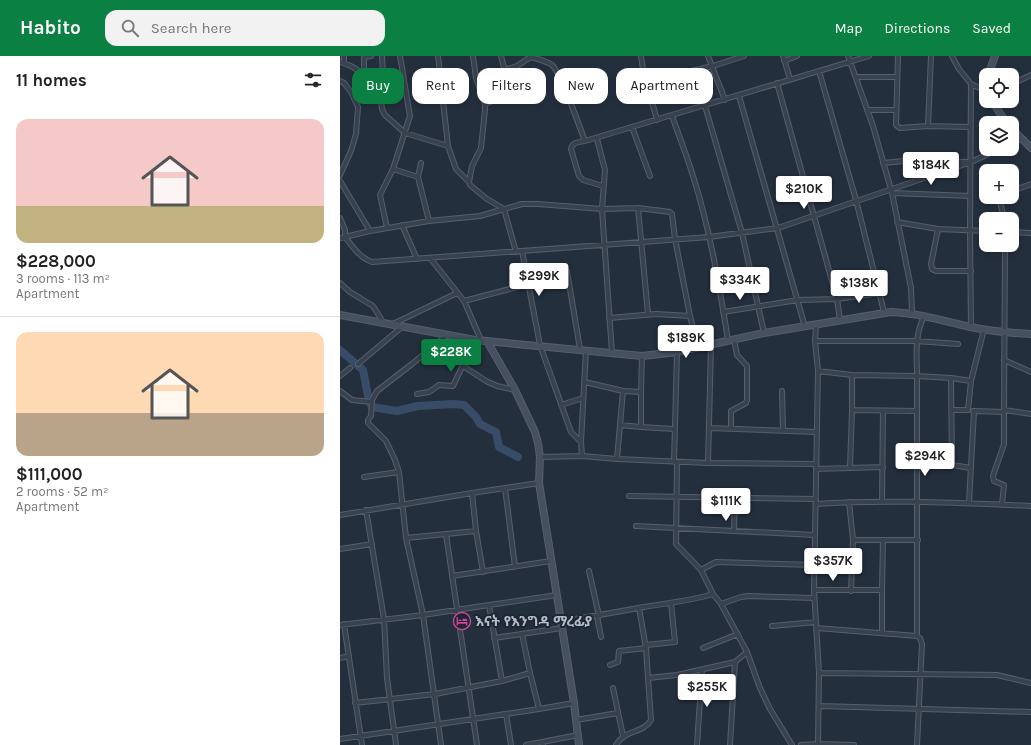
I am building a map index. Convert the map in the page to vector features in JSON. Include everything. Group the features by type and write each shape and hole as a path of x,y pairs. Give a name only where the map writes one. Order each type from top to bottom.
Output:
{"street":[{"path":"344,56 342,63 355,68"},
{"path":"364,68 364,57 371,56"},
{"path":"382,56 383,68"},
{"path":"387,228 379,198 393,169 410,116 400,56"},
{"path":"438,56 448,146 456,169 469,182 470,186 504,209 516,252"},
{"path":"473,56 477,81"},
{"path":"501,56 504,68"},
{"path":"510,68 517,66 532,56 552,64 556,70 585,141"},
{"path":"641,56 643,70 657,120"},
{"path":"708,56 726,100"},
{"path":"704,68 744,56"},
{"path":"790,79 784,58 797,56"},
{"path":"848,56 867,110 892,191 911,288 912,314"},
{"path":"603,186 583,180 579,176 571,149 573,144 726,100 866,56"},
{"path":"898,56 896,110 896,126 898,128 928,126 970,127"},
{"path":"928,126 931,56"},
{"path":"952,56 958,69 971,84 979,88"},
{"path":"991,68 995,56"},
{"path":"819,71 856,200 884,312"},
{"path":"1019,81 1031,75"},
{"path":"856,77 897,77"},
{"path":"340,81 344,83 351,92 358,107 354,140 351,151 340,175"},
{"path":"777,83 837,299 840,320"},
{"path":"971,84 971,327"},
{"path":"738,96 806,327"},
{"path":"382,104 382,109 385,115 405,133 448,146"},
{"path":"469,182 472,166 482,148 485,104"},
{"path":"705,106 742,233 764,333"},
{"path":"867,110 896,110"},
{"path":"672,116 694,177 717,272 724,312 731,339 737,355 747,366 748,400 746,403 731,411 731,428"},
{"path":"632,127 650,176"},
{"path":"596,138 605,170 602,210 612,353"},
{"path":"1026,141 1031,148"},
{"path":"342,238 366,260 372,262 709,237 742,233 778,228 856,200 892,191 984,156"},
{"path":"883,163 915,160 971,162"},
{"path":"421,163 418,176 429,221"},
{"path":"393,169 418,176"},
{"path":"340,181 370,231"},
{"path":"1019,188 1031,184"},
{"path":"892,191 970,196"},
{"path":"342,238 402,225 480,216 522,204 602,210 638,208 670,212 673,217 675,239 690,316 698,347"},
{"path":"638,208 640,242 648,314"},
{"path":"340,218 345,230 342,238"},
{"path":"897,222 938,229 979,231"},
{"path":"402,225 417,259"},
{"path":"938,229 931,264 932,269 971,271"},
{"path":"1019,232 1031,233"},
{"path":"522,251 540,345 560,405 571,432 581,442"},
{"path":"1002,505 1004,485 994,481 993,476 1004,444 1005,252"},
{"path":"430,258 464,301 481,340 515,390 535,432 540,457 539,483 574,703 579,745"},
{"path":"567,271 583,349 585,382 581,442 582,456"},
{"path":"340,283 350,292 373,306 383,322"},
{"path":"464,301 529,284"},
{"path":"393,324 457,293"},
{"path":"724,312 798,300 837,299 880,293"},
{"path":"340,315 481,340 642,356 677,352 731,339 806,327 884,312 912,314 971,327 1031,334"},
{"path":"610,318 648,314 690,316"},
{"path":"917,745 922,644 920,638 917,636 918,540 916,341 924,316"},
{"path":"816,325 815,341 818,371 814,598 819,673 818,744"},
{"path":"358,364 403,326"},
{"path":"968,410 971,381 984,329"},
{"path":"441,745 423,615 406,538 399,472 386,441 368,423 368,420 371,416 373,396 377,391 447,335"},
{"path":"417,394 429,392 439,385 453,386 463,366 481,340"},
{"path":"815,341 916,341 958,344"},
{"path":"708,463 711,345"},
{"path":"677,352 674,429 676,462 676,544 701,570 713,594 721,604 747,652 760,688 770,709 792,745"},
{"path":"641,427 642,356"},
{"path":"1004,360 1031,372"},
{"path":"463,366 486,382 515,390"},
{"path":"340,376 350,368"},
{"path":"818,371 852,375 917,376 971,381"},
{"path":"850,467 852,375"},
{"path":"951,378 952,465"},
{"path":"585,382 624,391 641,392"},
{"path":"340,391 352,400 372,402"},
{"path":"617,459 624,391"},
{"path":"782,391 783,430"},
{"path":"560,405 584,398"},
{"path":"852,410 917,411"},
{"path":"952,410 1004,411 1031,414"},
{"path":"882,501 883,411"},
{"path":"969,503 974,411"},
{"path":"620,425 674,429"},
{"path":"710,428 817,432"},
{"path":"540,457 582,456 676,462 883,467"},
{"path":"917,466 952,465 972,468"},
{"path":"364,477 399,472"},
{"path":"340,514 539,483"},
{"path":"504,488 515,567"},
{"path":"472,493 476,531 483,572"},
{"path":"629,496 816,498"},
{"path":"734,531 735,497"},
{"path":"816,504 917,501 1031,506"},
{"path":"849,502 853,540 851,591"},
{"path":"366,510 384,620 386,678 396,745"},
{"path":"636,526 814,535"},
{"path":"406,538 476,531"},
{"path":"446,534 477,745"},
{"path":"853,540 918,540"},
{"path":"882,632 883,540"},
{"path":"340,549 372,544"},
{"path":"452,576 551,561"},
{"path":"701,570 716,562 814,565"},
{"path":"589,571 601,637"},
{"path":"814,590 882,590"},
{"path":"561,621 694,600 713,594"},
{"path":"362,745 349,656 342,625 423,615 557,595"},
{"path":"721,604 748,596 814,598"},
{"path":"610,665 618,662 619,651 675,642 671,603"},
{"path":"489,605 502,681"},
{"path":"616,745 623,736 648,726 651,720 646,646 639,608"},
{"path":"772,626 816,622"},
{"path":"494,638 562,628"},
{"path":"817,628 917,636"},
{"path":"522,634 530,673 540,709"},
{"path":"703,648 738,634"},
{"path":"648,678 677,675 735,662 747,652"},
{"path":"340,658 349,656"},
{"path":"730,745 735,662"},
{"path":"697,745 702,670"},
{"path":"355,703 435,694 502,681 530,673"},
{"path":"819,673 997,675 1031,683"},
{"path":"613,688 623,736"},
{"path":"340,739 474,720 574,703"},
{"path":"819,706 1031,712"},
{"path":"576,720 618,713"},
{"path":"506,714 511,745"},
{"path":"526,745 542,744 578,735"},
{"path":"801,745 854,745"}],"waterway":[{"path":"340,350 363,370 369,401 372,407 397,411 418,406 453,404 464,405 476,417 480,424 496,432 499,447 518,457"}],"place":[{"name":"እናት የእንግዳ ማረፊያ","path":"462,621"}]}
